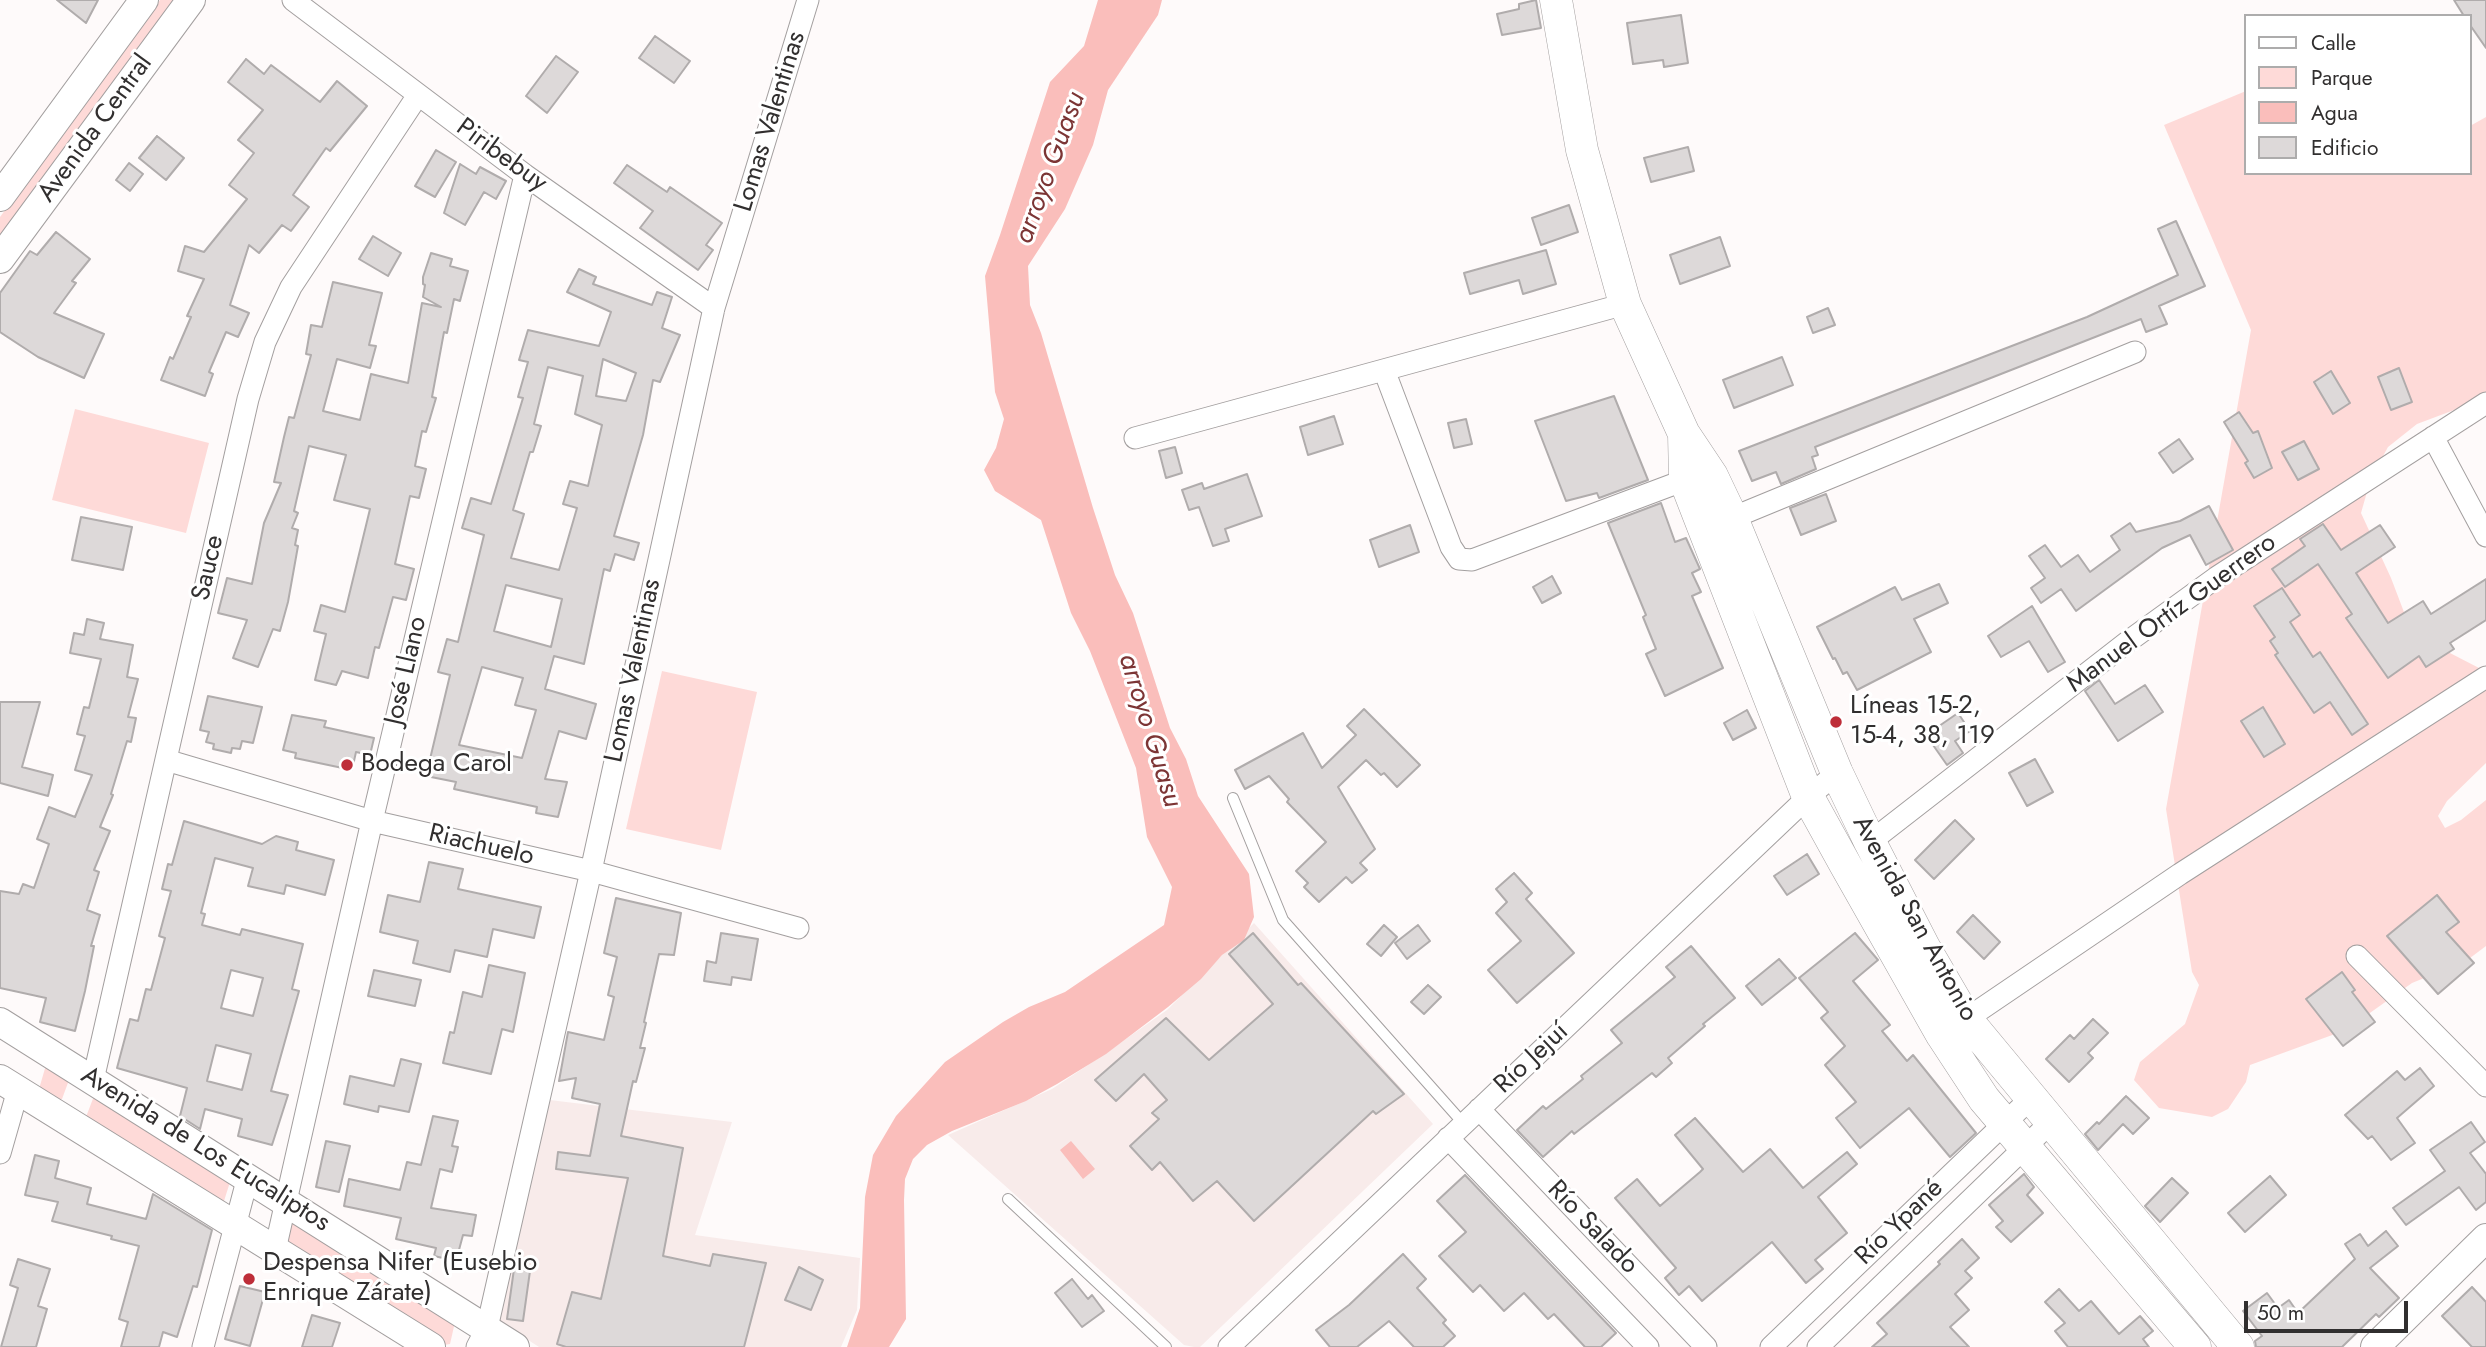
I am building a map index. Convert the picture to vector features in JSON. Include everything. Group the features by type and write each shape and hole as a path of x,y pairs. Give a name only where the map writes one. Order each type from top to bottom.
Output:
{"main road":[{"name":"Avenida San Antonio","path":"1556,0 1582,150 1625,304 1684,434 1712,476 1732,518 1837,773 1924,947 1984,1100 2195,1347"},
{"name":"Avenida San Antonio","path":"1684,434 1685,480 1808,797 1954,1027 2030,1099 2238,1347"}],"street":[{"name":"Avenida Central","path":"0,197 144,0"},
{"name":"Avenida Central","path":"0,259 191,0"},
{"name":"Piribebuy","path":"293,0 525,175 714,308"},
{"name":"Lomas Valentinas","path":"482,1337 591,871 714,308 808,0"},
{"name":"Sauce","path":"93,1080 248,399 265,342 291,286 418,95"},
{"name":"José Llano","path":"275,1250 372,821 525,175"},
{"path":"1135,438 1625,304"},
{"path":"1732,518 2135,352"},
{"path":"1384,370 1451,547 1459,559 1472,560 1685,480"},
{"name":"Manuel Ortíz Guerrero","path":"1870,842 2106,658 2217,577 2486,402"},
{"path":"2433,436 2486,536"},
{"path":"1954,1027 2180,874 2486,677"},
{"name":"Riachuelo","path":"166,760 372,821 591,871 798,928"},
{"name":"Río Jejuí","path":"1229,1347 1808,797 1837,773"},
{"path":"2357,956 2486,1086"},
{"name":"Avenida de Los Eucaliptos","path":"0,1022 287,1202 482,1337 515,1347"},
{"path":"0,1153 9,1084"},
{"name":"Avenida de Los Eucaliptos","path":"9,1084 431,1347"},
{"name":"Río Ypané","path":"1818,1347 2014,1134 2030,1099"},
{"name":"Río Salado","path":"1471,1116 1706,1347"},
{"name":"Río Ypané","path":"1771,1347 2014,1134 2050,1123"},
{"name":"Río Salado","path":"1448,1139 1648,1347"},
{"path":"203,1347 248,1177"},
{"path":"2375,1347 2486,1238"}],"lane":[{"path":"1233,799 1283,920 1471,1116"},
{"path":"1008,1199 1166,1347"}],"shaded area":[{"path":"1254,923 1433,1124 1200,1347 1194,1347 1184,1345 948,1135 1052,1089 1106,1053 1167,1010"},
{"path":"533,1098 732,1122 695,1235 860,1258 857,1310 841,1347 539,1347 493,1317"}],"green space":[{"path":"160,0 176,0 0,239 0,217"},
{"path":"2244,92 2244,175 2472,175 2472,125 2486,117 2486,398 2417,424 2388,447 2371,478 2361,513 2391,578 2415,641 2421,638 2479,668 2486,683 2486,763 2447,801 2438,816 2445,828 2461,820 2486,800 2486,946 2466,961 2412,983 2346,1030 2250,1065 2246,1082 2228,1109 2212,1117 2159,1108 2134,1080 2140,1062 2185,1024 2199,985 2192,972 2166,809 2251,330 2164,125"},
{"path":"75,409 209,443 186,533 52,500"},
{"path":"662,671 757,692 721,850 626,829"},
{"path":"46,1065 69,1080 62,1099 59,1100 39,1089"},
{"path":"94,1096 230,1182 224,1201 220,1202 86,1117"},
{"path":"291,1217 455,1322 450,1344 444,1345 286,1244"}],"water":[{"name":"arroyo Guasu","path":"1098,0 1162,0 1158,15 1108,90 1093,145 1065,209 1028,266 1030,305 1115,575 1133,613 1170,728 1186,759 1198,796 1249,874 1254,917 1244,940 1222,955 1201,979 1168,1007 1106,1054 1026,1101 952,1131 927,1145 913,1159 905,1179 904,1200 906,1319 889,1347 847,1347 860,1308 865,1197 873,1155 896,1116 945,1062 1003,1022 1029,1007 1065,992 1164,925 1172,887 1147,837 1136,768 1090,651 1071,613 1041,520 995,491 984,470 996,448 1004,419 995,392 985,276 1050,82 1084,46"},
{"path":"1071,1141 1095,1169 1083,1179 1060,1150"}],"building":[{"path":"57,0 98,0 86,23"},
{"path":"1536,0 1541,28 1502,35 1497,14 1519,9 1519,4"},
{"path":"2454,0 2486,0 2486,48 2472,28 2472,14 2463,14"},
{"path":"1681,15 1688,63 1664,67 1663,60 1633,64 1627,23"},
{"path":"655,36 690,61 674,83 639,58"},
{"path":"556,56 578,72 547,113 526,96"},
{"path":"246,59 264,74 271,65 320,102 337,81 367,106 330,151 326,148 293,195 309,207 291,231 282,225 259,253 249,245 230,305 249,313 238,337 226,332 209,372 213,374 205,396 161,380 191,317 187,316 204,279 178,271 185,246 204,252 247,199 229,185 254,153 238,140 263,110 228,82"},
{"path":"157,136 184,158 166,180 139,158"},
{"path":"1688,147 1694,171 1651,182 1644,158"},
{"path":"436,150 456,162 435,197 415,186"},
{"path":"129,163 143,174 130,191 116,180"},
{"path":"460,164 476,174 480,167 506,181 496,199 484,192 465,225 444,213"},
{"path":"627,165 667,192 670,187 722,223 706,245 713,250 698,270 640,228 653,211 614,183"},
{"path":"1569,205 1578,232 1541,245 1532,218"},
{"path":"2176,221 2205,286 2159,306 2167,324 2146,332 2141,319 1815,447 1818,455 1812,457 1816,469 1781,484 1776,472 1752,481 1739,451 2087,317 2178,275 2158,229"},
{"path":"56,232 90,259 72,281 76,283 54,313 104,334 84,378 38,357 0,332 0,293 30,251 37,255"},
{"path":"373,236 401,253 388,276 359,259"},
{"path":"1720,237 1730,266 1680,284 1670,255"},
{"path":"1546,250 1556,284 1523,294 1519,280 1470,294 1464,273"},
{"path":"431,253 452,259 450,266 468,271 460,301 454,299 447,333 444,332 432,397 436,398 426,432 422,431 415,466 426,469 419,498 410,496 395,564 414,569 406,600 393,597 379,648 375,647 368,678 342,671 336,685 315,680 326,634 314,631 321,605 345,612 370,509 334,500 346,455 309,446 294,511 298,513 292,528 298,530 295,545 298,546 280,631 273,629 258,667 233,658 247,620 218,613 227,578 252,584 264,523 281,483 274,482 289,417 294,418 311,355 306,354 311,325 322,327 333,282 382,293 369,345 376,346 370,368 337,359 323,411 360,420 371,374 408,383 422,303 441,307 423,297 423,277"},
{"path":"579,269 596,277 593,284 652,305 657,292 672,297 662,328 680,335 660,382 653,380 643,435 614,536 639,543 634,560 615,554 610,571 604,569 584,664 554,656 545,689 596,704 586,739 559,731 545,779 567,782 558,817 536,813 537,807 454,789 456,782 426,776 450,675 438,672 447,639 458,642 484,535 462,528 471,498 491,504 523,398 518,397 528,362 519,360 528,330 599,346 611,312 567,292","holes":["603,359 636,373 626,401 596,396","548,367 583,376 575,414 602,425 588,486 570,481 563,504 577,508 559,570 511,558 524,514 513,510 530,452 533,452 541,426 534,424","506,585 562,599 551,647 494,631","482,667 523,678 515,705 536,710 522,758 459,745"]},
{"path":"1828,308 1835,325 1813,333 1807,317"},
{"path":"1782,357 1793,385 1734,408 1723,380"},
{"path":"2399,368 2412,402 2391,410 2378,377"},
{"path":"2331,371 2350,403 2333,414 2314,382"},
{"path":"1614,396 1648,480 1599,498 1597,493 1566,501 1535,421"},
{"path":"2239,412 2253,433 2258,431 2272,468 2254,478 2245,463 2248,461 2224,422"},
{"path":"1334,416 1343,444 1308,455 1300,427"},
{"path":"1466,419 1472,444 1454,448 1448,423"},
{"path":"2179,439 2193,459 2173,473 2159,453"},
{"path":"2304,441 2319,469 2298,480 2282,452"},
{"path":"1175,447 1182,473 1166,478 1159,451"},
{"path":"1247,474 1262,516 1225,529 1229,541 1213,546 1199,507 1189,510 1182,490 1202,483 1204,489"},
{"path":"1826,494 1836,521 1801,535 1790,508"},
{"path":"1661,503 1675,542 1686,538 1700,569 1692,573 1701,592 1692,596 1723,668 1665,696 1646,654 1656,649 1643,617 1646,615 1608,523"},
{"path":"2209,506 2233,550 2206,565 2190,535 2162,548 2076,611 2061,589 2041,603 2031,588 2045,578 2029,556 2045,545 2061,567 2078,555 2090,572 2120,550 2111,536 2130,523 2136,532 2180,521"},
{"path":"81,517 132,527 123,570 72,560"},
{"path":"2323,524 2341,550 2380,525 2395,547 2356,573 2388,623 2423,601 2431,614 2486,579 2486,620 2450,643 2454,649 2426,667 2419,656 2388,678 2346,618 2352,614 2318,564 2285,587 2272,569 2305,546 2300,539"},
{"path":"1410,525 1419,552 1379,567 1370,540"},
{"path":"1552,576 1561,593 1542,603 1533,587"},
{"path":"1939,584 1948,603 1914,619 1931,652 1857,690 1847,672 1843,674 1835,658 1833,659 1817,627 1895,587 1902,600"},
{"path":"2282,588 2300,615 2290,622 2313,657 2320,652 2368,724 2352,735 2330,702 2314,713 2275,655 2278,653 2270,641 2275,637 2254,606"},
{"path":"2032,606 2065,662 2048,672 2029,641 2001,657 1988,636"},
{"path":"87,619 104,623 100,639 133,645 127,677 138,679 128,717 136,718 131,742 127,741 111,794 113,795 100,827 110,831 94,870 99,872 87,910 100,915 91,946 94,946 75,1031 40,1022 46,998 0,988 0,891 19,894 23,884 34,888 49,844 37,839 49,807 75,817 92,775 75,770 85,736 77,734 84,707 89,708 101,659 70,653 74,633 84,635"},
{"path":"2099,680 2115,704 2145,685 2163,712 2118,741 2085,691"},
{"path":"208,696 262,707 253,743 242,741 240,749 232,748 231,753 213,749 214,744 206,742 209,732 200,730"},
{"path":"0,702 40,702 22,767 53,775 48,796 0,783"},
{"path":"2263,707 2285,744 2264,757 2241,721"},
{"path":"1364,709 1420,765 1397,787 1366,760 1338,787 1375,849 1360,863 1367,870 1352,883 1346,877 1319,902 1304,887 1308,883 1296,871 1326,842 1287,802 1289,799 1269,776 1245,789 1235,770 1303,733 1322,768 1356,735 1347,726"},
{"path":"1747,710 1756,728 1733,740 1724,723"},
{"path":"1958,713 1970,731 1955,741 1963,753 1947,765 1926,735"},
{"path":"292,715 326,721 324,727 374,738 370,755 356,752 352,770 295,758 296,753 283,750"},
{"path":"2035,759 2053,792 2027,806 2009,773"},
{"path":"1955,820 1974,839 1934,879 1915,860"},
{"path":"184,821 262,844 276,836 298,842 296,850 334,860 325,895 286,885 284,894 248,886 253,868 215,858 201,913 205,914 202,925 240,935 242,929 303,944 292,989 299,991 271,1091 288,1095 272,1145 238,1136 242,1119 205,1109 200,1129 180,1116 187,1088 117,1068 130,1019 138,1021 146,989 151,990 165,938 159,936 171,891 162,889 168,864 172,865","holes":["231,970 263,978 253,1016 221,1008","216,1045 251,1054 242,1090 207,1081"]},
{"path":"1807,854 1819,874 1787,895 1774,876"},
{"path":"429,862 463,869 458,889 541,907 534,938 493,929 487,957 455,950 450,972 413,963 418,941 380,932 388,895 420,902"},
{"path":"1514,873 1532,893 1526,899 1574,953 1517,1003 1488,970 1521,941 1496,913 1507,902 1496,889"},
{"path":"2437,895 2459,922 2446,932 2474,963 2438,994 2387,936"},
{"path":"616,898 681,913 674,955 659,954 640,1048 645,1048 636,1082 633,1081 621,1136 683,1148 663,1256 710,1266 713,1254 766,1263 744,1347 566,1347 557,1344 572,1292 601,1299 628,1178 556,1169 558,1152 590,1156 600,1104 572,1098 576,1078 559,1081 568,1032 604,1040 614,997 608,995 617,957 604,953"},
{"path":"1973,915 2000,942 1984,959 1957,932"},
{"path":"1384,925 1397,937 1381,956 1367,944"},
{"path":"1418,925 1430,941 1407,959 1395,943"},
{"path":"721,933 758,939 751,980 732,977 731,985 704,981 707,961 716,963"},
{"path":"1253,933 1298,985 1301,983 1404,1094 1376,1114 1373,1111 1254,1221 1217,1181 1193,1201 1160,1162 1152,1170 1130,1146 1159,1119 1152,1113 1167,1100 1144,1074 1116,1101 1095,1080 1166,1018 1209,1060 1273,1004 1229,954"},
{"path":"1855,933 1878,960 1853,981 1890,1025 1882,1031 1907,1061 1913,1055 1976,1133 1950,1157 1909,1108 1860,1148 1836,1118 1856,1102 1825,1065 1845,1046 1821,1018 1828,1012 1799,978"},
{"path":"1691,946 1735,998 1668,1058 1672,1063 1656,1077 1652,1073 1574,1134 1572,1131 1543,1157 1517,1130 1543,1106 1546,1109 1583,1079 1581,1076 1622,1043 1611,1030 1675,977 1666,967"},
{"path":"1779,959 1796,978 1762,1005 1746,986"},
{"path":"489,965 525,973 513,1032 502,1029 491,1074 443,1063 450,1032 454,1033 463,992 482,997"},
{"path":"374,970 421,980 415,1006 368,996"},
{"path":"2342,972 2355,990 2352,992 2375,1022 2343,1046 2306,999"},
{"path":"1428,985 1441,997 1424,1014 1411,1002"},
{"path":"2093,1019 2108,1033 2088,1053 2093,1058 2069,1082 2046,1059 2070,1035 2074,1039"},
{"path":"401,1059 421,1064 409,1112 379,1106 378,1112 344,1104 350,1076 394,1086"},
{"path":"2420,1068 2434,1086 2397,1118 2415,1143 2391,1160 2372,1136 2368,1139 2345,1115 2397,1071 2405,1080"},
{"path":"2126,1096 2149,1118 2133,1134 2123,1124 2098,1150 2085,1134 2097,1122 2099,1124"},
{"path":"433,1116 458,1121 452,1146 458,1147 452,1172 440,1169 431,1208 476,1215 472,1236 463,1235 456,1261 434,1256 436,1248 396,1239 401,1218 344,1206 349,1179 400,1190 407,1162 421,1165"},
{"path":"1695,1118 1743,1172 1770,1149 1803,1188 1847,1152 1857,1164 1818,1197 1847,1233 1815,1260 1823,1269 1806,1283 1772,1242 1702,1301 1689,1286 1679,1295 1665,1278 1676,1268 1615,1198 1637,1179 1660,1206 1703,1169 1675,1135"},
{"path":"2471,1122 2485,1142 2470,1153 2486,1174 2486,1202 2476,1210 2459,1187 2406,1225 2393,1208 2445,1171 2430,1150"},
{"path":"326,1141 350,1146 339,1192 316,1187"},
{"path":"35,1155 59,1161 55,1178 91,1188 87,1204 146,1219 153,1194 212,1230 197,1287 193,1286 177,1337 163,1332 159,1347 121,1347 128,1322 119,1319 139,1246 111,1239 112,1236 52,1221 58,1202 25,1195"},
{"path":"2024,1174 2034,1187 2027,1195 2043,1213 2011,1242 1996,1227 2003,1221 1989,1205"},
{"path":"1465,1175 1616,1333 1601,1347 1585,1347 1554,1314 1548,1319 1524,1293 1504,1311 1480,1285 1473,1292 1439,1256 1466,1232 1437,1201"},
{"path":"2270,1176 2286,1195 2245,1232 2228,1213"},
{"path":"2172,1178 2188,1193 2160,1222 2145,1206"},
{"path":"2386,1231 2398,1246 2370,1268 2399,1298 2379,1317 2376,1314 2342,1347 2256,1347 2255,1341 2262,1336 2243,1311 2267,1293 2278,1308 2289,1300 2298,1313 2355,1259 2345,1244 2360,1234 2368,1246"},
{"path":"1962,1239 1979,1258 1965,1271 1972,1278 1955,1294 1969,1310 1950,1327 1969,1347 1872,1347 1887,1334 1877,1323 1940,1264 1938,1262"},
{"path":"1403,1254 1426,1279 1417,1288 1446,1320 1443,1323 1455,1336 1443,1347 1414,1347 1389,1321 1357,1347 1330,1347 1316,1330 1349,1305"},
{"path":"18,1259 50,1269 38,1306 47,1309 36,1347 1,1347 18,1288 10,1285"},
{"path":"799,1267 823,1280 811,1310 785,1300"},
{"path":"514,1269 530,1271 523,1321 507,1319"},
{"path":"1072,1279 1088,1299 1092,1295 1104,1311 1082,1327 1055,1293"},
{"path":"240,1286 265,1292 250,1346 225,1339"},
{"path":"2472,1287 2486,1302 2486,1347 2472,1347 2442,1316"},
{"path":"2059,1289 2079,1311 2091,1301 2119,1334 2140,1316 2153,1331 2143,1339 2149,1347 2068,1347 2055,1331 2065,1323 2045,1302"},
{"path":"312,1315 340,1323 332,1347 302,1347"}],"place":[{"name":"Líneas 15-2, 15-4, 38, 119","path":"1836,722"},
{"name":"Bodega Carol","path":"347,765"},
{"name":"Despensa Nifer (Eusebio Enrique Zárate)","path":"249,1279"}]}
